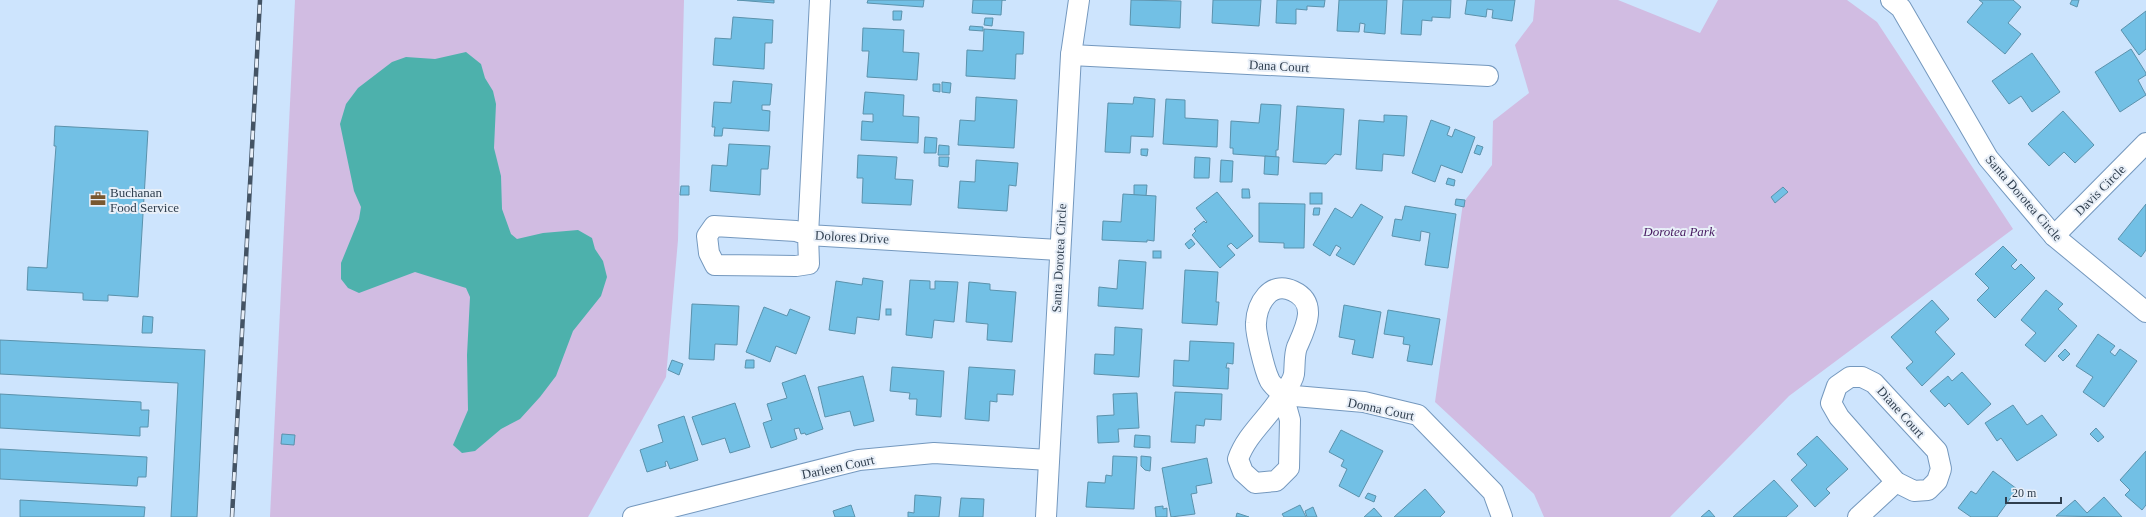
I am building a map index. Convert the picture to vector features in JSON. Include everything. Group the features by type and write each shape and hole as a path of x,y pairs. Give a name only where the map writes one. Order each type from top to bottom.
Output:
{"street":[{"name":"Dolores Drive","path":"820,0 808,235 1059,250"},
{"name":"Santa Dorotea Circle","path":"1046,517 1059,250 1071,55 1079,0"},
{"name":"Santa Dorotea Circle","path":"1900,3 1988,158 2054,236 2146,312"},
{"name":"Dana Court","path":"1071,55 1488,76"},
{"name":"Davis Circle","path":"2054,236 2146,143"},
{"path":"714,226 796,231 808,235 809,264 796,266 715,265 709,253 707,236 714,226"},
{"path":"1282,288 1294,291 1304,300 1309,315 1306,328 1296,349 1294,376 1283,395 1269,381 1256,324 1261,301 1271,291 1282,288"},
{"name":"Diane Court","path":"1850,377 1862,377 1874,383 1937,451 1941,468 1937,481 1928,490 1914,491 1896,482 1839,416 1831,403 1837,386 1850,377"},
{"name":"Donna Court","path":"1283,395 1364,402 1418,415 1493,492 1502,517"},
{"name":"Darleen Court","path":"632,517 859,460 934,453 1049,460"},
{"path":"1858,517 1896,482"}],"green space":[{"path":"295,0 684,0 678,240 666,377 588,517 270,517"},
{"name":"Dorotea Park","path":"1535,0 1618,0 1700,33 1718,0 1847,0 1877,22 2013,229 1789,396 1670,517 1544,517 1534,494 1435,402 1463,203 1492,165 1493,121 1529,93 1515,45 1533,21"}],"shaded area":[{"path":"466,52 481,64 485,78 493,91 496,104 494,148 501,176 502,209 511,234 517,239 543,233 578,230 592,238 595,249 603,261 607,277 601,296 573,331 556,376 540,397 520,419 501,429 475,451 462,453 453,445 468,410 467,355 470,297 466,288 415,272 359,293 348,288 341,279 341,263 359,219 361,207 354,191 340,124 346,104 358,88 392,62 406,57 435,59"}],"building":[{"path":"737,0 774,0 774,3"},
{"path":"868,0 924,0 923,7 867,3"},
{"path":"973,0 1002,0 1001,15 972,13"},
{"path":"1131,0 1181,1 1180,28 1130,25"},
{"path":"1213,0 1261,0 1259,26 1212,23"},
{"path":"1277,0 1325,0 1324,7 1307,6 1307,10 1296,9 1296,24 1276,23"},
{"path":"1339,0 1387,0 1385,34 1364,32 1365,24 1360,23 1359,32 1337,31"},
{"path":"1403,0 1451,0 1450,18 1432,17 1432,21 1422,20 1421,35 1401,34"},
{"path":"1467,0 1515,0 1512,21 1492,18 1493,10 1487,9 1486,17 1465,14"},
{"path":"1979,0 2013,0 2021,7 2008,23 2021,34 2005,54 1967,22 1983,3"},
{"path":"2072,0 2079,0 2077,7 2070,4"},
{"path":"893,11 902,11 901,20 893,20"},
{"path":"2146,11 2146,49 2139,55 2121,30"},
{"path":"733,17 773,20 772,43 765,43 764,69 713,65 715,38 731,39"},
{"path":"985,18 993,18 992,26 984,25"},
{"path":"970,26 983,27 983,31 969,30"},
{"path":"863,28 904,30 903,52 919,53 917,80 867,77 869,51 862,51"},
{"path":"984,29 1024,32 1023,54 1016,54 1015,79 966,76 967,50 983,51"},
{"path":"2131,49 2146,73 2146,75 2138,80 2146,95 2120,112 2095,72"},
{"path":"2032,53 2060,92 2032,112 2021,96 2009,104 1992,81"},
{"path":"733,81 772,84 770,105 762,105 762,110 770,111 769,131 723,128 722,136 714,136 715,127 712,127 714,102 731,103"},
{"path":"942,82 951,83 950,93 942,92"},
{"path":"933,84 940,84 940,92 933,91"},
{"path":"865,92 904,95 903,116 919,117 918,143 861,140 862,121 873,122 873,114 863,114"},
{"path":"976,97 1017,100 1014,148 958,145 960,120 975,121"},
{"path":"1134,97 1155,99 1153,137 1131,136 1130,153 1105,152 1108,103 1133,104"},
{"path":"1166,99 1185,100 1185,118 1218,120 1217,147 1163,144"},
{"path":"1261,104 1281,105 1278,150 1276,150 1276,157 1233,154 1233,148 1230,148 1231,121 1259,123"},
{"path":"1297,106 1344,109 1341,155 1335,154 1326,164 1293,162"},
{"path":"2063,111 2094,145 2075,163 2064,152 2049,166 2028,144"},
{"path":"1384,115 1407,116 1404,156 1383,154 1382,171 1356,169 1359,120 1384,122"},
{"path":"1431,120 1450,127 1447,135 1452,137 1455,129 1475,137 1462,173 1441,165 1435,182 1412,173"},
{"name":"Buchanan Food Service","path":"55,126 148,131 138,297 108,295 108,301 83,300 83,293 27,290 28,267 47,268 56,146 54,146"},
{"path":"925,137 937,138 936,153 924,153"},
{"path":"729,144 770,146 768,169 761,169 760,195 710,191 712,165 727,166"},
{"path":"939,145 949,146 949,155 938,155"},
{"path":"1477,145 1483,147 1480,155 1474,153"},
{"path":"1141,149 1148,149 1147,156 1141,155"},
{"path":"858,155 897,157 895,179 913,180 911,205 862,203 863,178 857,178"},
{"path":"1265,156 1279,157 1278,175 1264,174"},
{"path":"939,157 949,157 948,167 939,166"},
{"path":"1195,157 1210,158 1209,178 1194,178"},
{"path":"976,160 1018,163 1016,186 1009,185 1007,211 958,208 960,181 975,182"},
{"path":"1221,160 1233,161 1232,182 1220,182"},
{"path":"1448,178 1455,180 1454,186 1446,184"},
{"path":"1134,185 1147,185 1146,196 1134,195"},
{"path":"681,186 689,186 689,195 680,195"},
{"path":"1783,187 1788,192 1775,203 1771,197"},
{"path":"1242,189 1249,189 1250,198 1242,198"},
{"path":"1217,192 1253,236 1237,249 1231,243 1227,246 1235,255 1220,268 1192,235 1196,231 1194,229 1204,221 1206,223 1207,222 1196,208"},
{"path":"1310,193 1322,193 1322,204 1310,204"},
{"path":"1123,194 1156,196 1154,241 1102,240 1103,221 1121,222"},
{"path":"1456,199 1465,200 1464,207 1455,205"},
{"path":"1259,203 1305,204 1304,248 1284,248 1284,243 1259,242"},
{"path":"1361,204 1383,217 1354,265 1336,255 1341,248 1336,245 1330,256 1313,245 1335,208 1352,218"},
{"path":"2146,204 2146,250 2141,257 2118,239"},
{"path":"1405,206 1456,214 1448,268 1425,265 1430,233 1421,231 1420,241 1392,236 1395,219 1402,220"},
{"path":"1314,208 1320,208 1319,215 1313,215"},
{"path":"1191,239 1195,244 1189,249 1185,244"},
{"path":"2003,246 2017,260 2011,266 2015,270 2021,264 2035,278 1995,318 1977,300 1989,288 1975,274"},
{"path":"1153,251 1161,251 1161,258 1153,258"},
{"path":"1119,260 1146,262 1143,309 1098,306 1099,287 1117,289"},
{"path":"1185,270 1218,272 1216,302 1219,302 1217,325 1182,323"},
{"path":"863,278 883,281 879,320 857,317 855,334 829,330 836,281 862,285"},
{"path":"910,280 930,281 930,289 935,289 935,281 958,282 954,322 934,320 932,338 906,335"},
{"path":"969,282 990,284 990,290 1016,292 1012,342 987,340 988,324 966,322"},
{"path":"2046,290 2063,304 2058,309 2077,326 2045,362 2025,345 2036,333 2021,320"},
{"path":"1932,300 1949,319 1935,332 1955,354 1922,386 1906,368 1913,362 1891,337"},
{"path":"692,304 739,306 737,345 715,344 714,360 689,359"},
{"path":"1344,305 1381,312 1373,358 1352,354 1355,340 1339,337"},
{"path":"764,307 787,316 790,309 810,317 796,354 776,346 770,362 746,352"},
{"path":"886,309 891,309 891,315 886,315"},
{"path":"1388,310 1440,319 1432,365 1407,361 1410,345 1403,344 1404,337 1384,334"},
{"path":"143,316 153,317 152,333 142,333"},
{"path":"1115,327 1142,329 1139,377 1094,374 1095,354 1114,355"},
{"path":"2098,334 2115,346 2110,352 2115,356 2120,349 2137,361 2104,407 2083,392 2093,377 2076,366"},
{"path":"0,340 205,350 197,517 171,517 178,383 0,374"},
{"path":"1190,341 1234,343 1233,364 1227,363 1226,368 1229,368 1228,389 1173,386 1174,360 1189,361"},
{"path":"2065,349 2070,354 2063,361 2058,356"},
{"path":"672,360 683,364 679,375 668,370"},
{"path":"746,360 754,360 754,368 745,368"},
{"path":"892,367 944,371 941,417 916,415 917,399 909,399 910,393 890,391"},
{"path":"969,367 1015,370 1013,395 997,394 997,402 990,401 989,421 965,419"},
{"path":"1962,372 1991,404 1968,425 1949,403 1945,407 1930,391 1948,376 1952,381"},
{"path":"805,375 823,429 806,435 805,433 801,434 799,428 794,429 797,439 771,448 763,423 772,420 767,404 787,398 782,383"},
{"path":"863,376 874,421 854,426 850,411 825,417 818,387"},
{"path":"1175,392 1222,394 1221,420 1205,419 1204,426 1196,425 1195,443 1171,442"},
{"path":"1137,393 1139,428 1118,429 1119,442 1098,443 1097,416 1114,415 1113,394"},
{"path":"0,394 141,402 141,410 149,410 148,427 140,427 140,436 0,428"},
{"path":"735,403 750,447 730,453 725,438 702,445 692,417"},
{"path":"2013,405 2027,425 2042,415 2057,435 2017,461 2001,438 1997,441 1985,423"},
{"path":"684,416 698,460 670,469 667,461 665,462 666,466 647,472 640,450 663,442 658,425"},
{"path":"2096,428 2104,437 2098,442 2090,434"},
{"path":"1341,430 1383,451 1359,497 1339,486 1347,469 1341,466 1344,460 1329,452"},
{"path":"282,434 295,435 294,445 281,444"},
{"path":"1135,435 1150,436 1150,448 1134,447"},
{"path":"1817,436 1848,469 1826,489 1830,493 1815,507 1791,480 1807,465 1797,454"},
{"path":"0,449 147,457 146,477 138,477 137,486 0,479"},
{"path":"2146,451 2146,505 2142,510 2125,495 2130,490 2120,480"},
{"path":"1113,456 1137,457 1134,509 1086,507 1088,482 1105,483 1106,475 1112,476"},
{"path":"1141,456 1151,457 1150,471 1145,470 1141,466"},
{"path":"1207,458 1212,483 1196,486 1197,493 1191,494 1195,514 1171,517 1162,468"},
{"path":"1993,471 2017,489 1997,517 1971,517 1958,508 1971,491 1976,494"},
{"path":"1774,480 1798,506 1786,517 1733,517"},
{"path":"1425,489 1445,512 1440,517 1394,517"},
{"path":"1368,493 1376,496 1374,502 1365,498"},
{"path":"915,495 941,497 939,517 908,517 908,512 914,513"},
{"path":"2104,497 2122,517 2056,516 2075,500 2087,513"},
{"path":"961,498 984,499 983,517 959,517"},
{"path":"20,500 145,507 144,517 20,517"},
{"path":"851,505 855,517 835,517 833,511"},
{"path":"1300,505 1306,517 1284,517 1282,514"},
{"path":"1163,506 1163,509 1167,508 1167,517 1156,517 1155,507"},
{"path":"1313,507 1317,517 1307,517 1305,511"},
{"path":"1374,508 1382,517 1364,517"},
{"path":"1709,510 1715,517 1701,517"},
{"path":"1237,513 1249,517 1236,517"}],"railway":[{"path":"232,517 260,0"}],"place":[{"name":"Buchanan Food Service","path":"98,199"}]}
